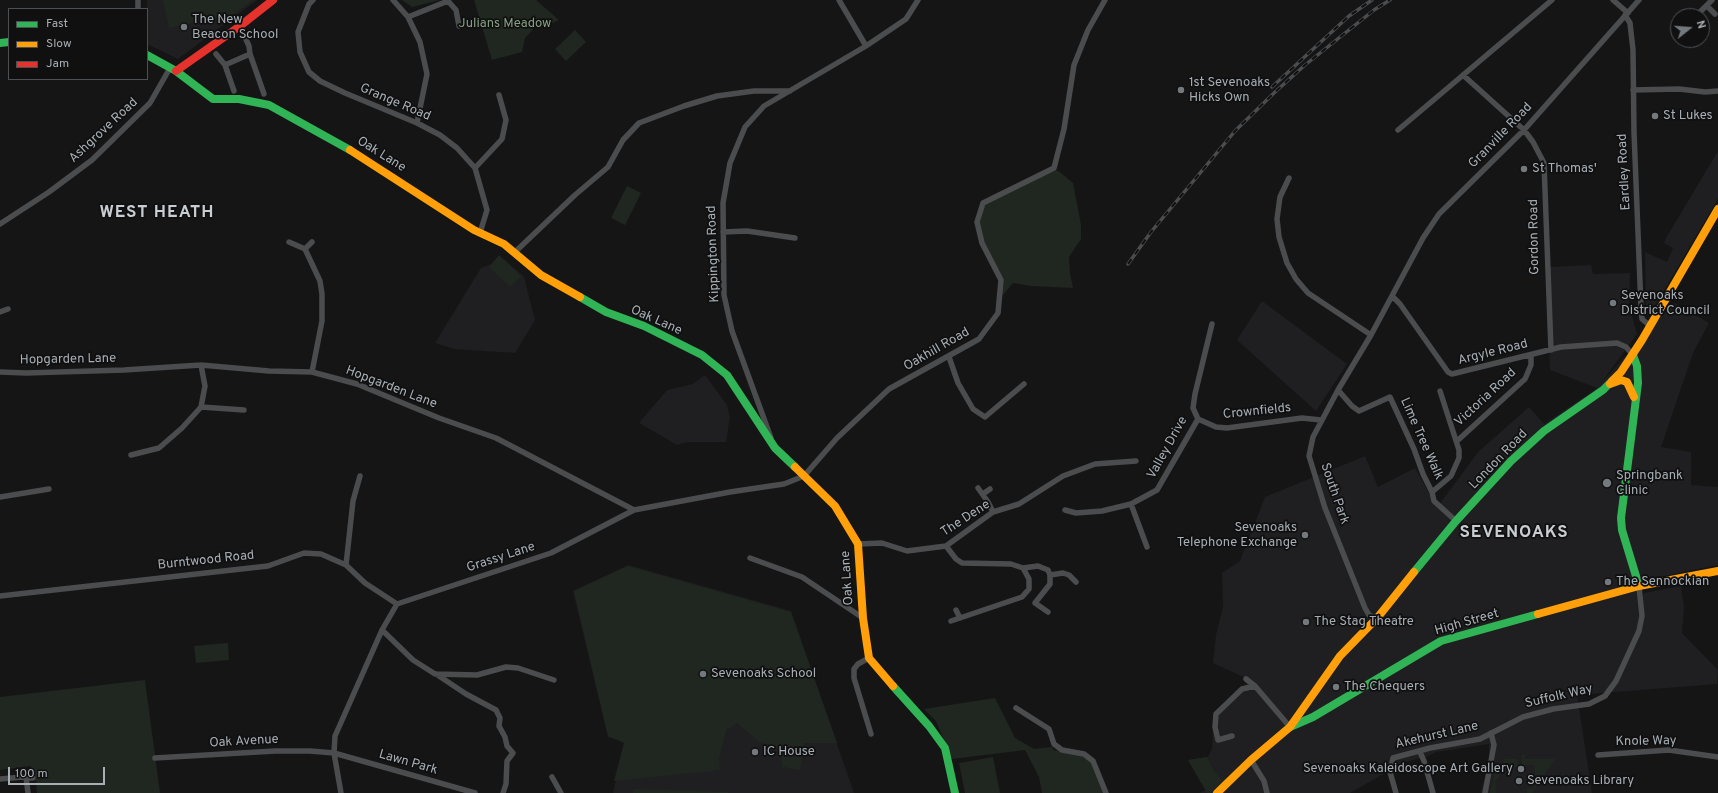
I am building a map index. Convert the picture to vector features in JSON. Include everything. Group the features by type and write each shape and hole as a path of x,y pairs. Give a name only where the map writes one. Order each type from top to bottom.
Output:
{"street":[{"path":"173,70 240,26 273,0"},
{"name":"Grange Road","path":"313,0 309,4 298,32 300,52 309,72 320,81 345,93 417,123 440,135 457,148 475,168 487,210 480,233"},
{"path":"393,0 408,17 420,42 427,74 417,123"},
{"path":"834,0 846,11"},
{"path":"839,0 866,46"},
{"name":"Kippington Road","path":"775,448 732,331 724,295 723,203 729,169 745,128 764,106 866,46 906,19 918,0"},
{"name":"Oakhill Road","path":"804,476 837,438 889,389 949,357 979,338 998,313 1001,280 982,243 977,222 983,203 1054,168 1064,129 1074,65 1088,30 1105,0"},
{"path":"1398,130 1552,0"},
{"path":"1613,0 1627,14"},
{"name":"Granville Road","path":"1392,296 1423,238 1439,214 1524,130 1639,0"},
{"path":"1705,8 1712,0"},
{"path":"408,17 448,2 456,10 459,26"},
{"path":"1707,6 1715,14"},
{"name":"Eardley Road","path":"1627,14 1630,23 1633,50 1633,90 1641,308 1642,319 1650,326"},
{"path":"240,26 249,46 250,54 264,94"},
{"path":"216,54 225,65 234,91"},
{"path":"225,65 250,54"},
{"name":"Oak Lane","path":"148,56 173,70 213,99 239,99 269,105 316,130 386,172 480,233 504,244 541,275 606,312 644,326 702,355 727,376 775,448 835,506 858,544 863,618 869,658"},
{"name":"Ashgrove Road","path":"0,224 49,192 92,160 150,103 173,70"},
{"name":"Gordon Road","path":"1463,75 1524,130 1533,142 1544,163 1551,350"},
{"path":"1633,90 1679,88 1704,92 1718,91"},
{"path":"515,252 570,200 608,168 623,140 639,123 684,106 717,96 754,91 790,91"},
{"path":"475,168 502,139 506,120 500,94"},
{"path":"1289,178 1280,197 1277,219 1279,237 1287,263 1296,279 1308,293 1371,334"},
{"name":"London Road","path":"1290,727 1340,656 1376,618 1456,521 1525,448 1544,431 1610,384 1633,355 1718,209"},
{"path":"723,232 747,230 795,238"},
{"path":"289,242 305,249 320,281 322,294 322,321 312,372"},
{"path":"305,249 312,242"},
{"name":"South Park","path":"1376,618 1369,615 1365,608 1325,508 1310,456 1313,437 1321,420 1392,296"},
{"name":"Argyle Road","path":"1392,296 1400,304 1448,372 1457,373 1561,347 1617,343 1626,347 1633,355"},
{"path":"0,312 8,309"},
{"name":"Valley Drive","path":"1065,510 1076,513 1102,511 1131,504 1157,490 1198,419 1193,408 1195,394 1212,324"},
{"name":"Victoria Road","path":"1432,492 1454,472 1460,450 1456,441 1525,379 1532,365 1531,355"},
{"path":"1633,355 1638,374 1621,518 1622,530 1638,586"},
{"path":"949,357 958,383 972,410 985,417 1024,384"},
{"path":"131,455 158,448 182,428 202,407 205,386 200,365"},
{"name":"Hopgarden Lane","path":"0,372 26,373 124,370 200,365 268,371 312,372 357,384 439,418 496,438 634,510"},
{"path":"1610,384 1621,380 1627,382 1635,398"},
{"name":"Lime Tree Walk","path":"1338,390 1359,412 1390,397 1432,492 1434,501 1456,521"},
{"path":"1440,391 1456,441"},
{"path":"202,407 244,410"},
{"name":"Crownfields","path":"1198,419 1216,427 1227,428 1302,418 1321,420"},
{"name":"The Dene","path":"858,544 882,543 907,551 946,546 993,512 1014,506 1063,476 1090,465 1136,461"},
{"path":"346,566 353,501 360,476"},
{"name":"Grassy Lane","path":"397,604 551,553 634,510 730,492 784,484 804,476"},
{"path":"978,488 993,512"},
{"path":"0,497 49,489"},
{"path":"983,494 990,489"},
{"path":"1131,504 1147,547"},
{"path":"946,546 956,559 962,563 1011,564 1022,568 1038,566 1044,568 1050,575"},
{"name":"Burntwood Road","path":"0,596 268,566 304,554 320,554 346,566 365,582 397,604"},
{"path":"750,558 802,577 863,618"},
{"path":"951,621 1022,597 1029,590 1028,579 1022,568"},
{"name":"High Street","path":"1217,793 1251,760 1290,727 1313,717 1441,641 1638,586 1718,572"},
{"path":"1050,575 1063,573 1069,575 1076,582"},
{"path":"1048,612 1035,603 1048,587 1050,575"},
{"name":"Suffolk Way","path":"1498,730 1529,715 1589,704 1608,694 1616,681 1639,631 1642,616 1638,586"},
{"path":"341,793 334,753 335,736 382,630 397,604"},
{"path":"956,610 960,618"},
{"path":"382,630 413,660 496,710 500,718 498,726 505,737 507,746 513,753 507,760 506,784 503,793"},
{"path":"871,734 862,709 854,678 854,669 858,664 869,658 929,726 945,748 956,793"},
{"path":"435,674 468,676 506,667 518,668 554,680"},
{"path":"1246,679 1255,686 1290,727"},
{"path":"1232,736 1218,740 1215,727 1216,714 1242,689 1255,686"},
{"path":"1016,708 1049,729 1054,744 1062,750 1084,754 1093,761 1106,793"},
{"path":"1303,708 1313,717"},
{"name":"Akehurst Lane","path":"1396,793 1390,772 1393,758 1420,752 1434,747 1476,740 1498,730"},
{"path":"1484,793 1494,745 1492,733"},
{"name":"Knole Way","path":"1598,755 1669,750 1718,757"},
{"name":"Oak Avenue","path":"155,758 275,751 334,753"},
{"path":"1420,752 1433,793"},
{"name":"Lawn Park","path":"334,753 475,793"},
{"path":"1251,760 1264,781 1267,793"},
{"path":"26,777 28,793"},
{"path":"0,779 26,777 33,778"},
{"path":"552,777 561,793"}],"shaded area":[{"name":"The New Beacon School","path":"147,0 257,0 178,59 148,44"},
{"path":"1718,151 1718,199 1649,316 1646,314 1645,252 1667,262 1673,248 1664,243 1666,238"},
{"path":"504,259 524,277 535,320 515,353 454,349 435,343 481,268"},
{"path":"1591,265 1593,274 1630,273 1629,305 1637,334 1601,383 1674,303 1709,323 1693,353 1661,447 1691,452 1691,485 1718,487 1718,565 1644,580 1641,599 1644,593 1681,586 1684,607 1682,633 1718,670 1717,684 1577,695 1592,793 1481,793 1489,762 1489,744 1436,752 1426,757 1405,762 1350,793 1199,793 1206,790 1188,760 1208,757 1212,748 1214,717 1250,680 1213,663 1216,635 1223,607 1222,573 1240,561 1265,497 1365,456 1378,487 1415,468 1433,500 1439,505 1478,452 1529,407 1544,424 1597,388 1550,370 1547,292 1550,267"},
{"path":"1262,301 1347,364 1316,411 1237,340"},
{"path":"705,375 727,405 730,417 726,442 687,442 677,445 639,423 667,390 693,384"},
{"name":"Sevenoaks School","path":"628,565 791,611 854,793 613,793 625,742 608,737 573,591"}],"green space":[{"path":"163,0 253,0 234,14 169,28"},
{"name":"Julians Meadow","path":"402,0 440,0 412,7"},
{"name":"Julians Meadow","path":"474,0 536,0 559,20 551,24 541,21 525,38 522,52 492,60"},
{"path":"575,30 586,42 566,61 555,49"},
{"path":"1054,169 1073,183 1081,225 1081,239 1069,257 1073,288 1031,286 1013,283 1003,295 1000,295 1002,281 983,244 977,223 984,203"},
{"path":"627,186 641,193 625,225 611,218"},
{"path":"499,255 521,276 510,287 489,267"},
{"name":"Sevenoaks School","path":"628,566 791,612 837,743 804,743 800,770 782,767 782,749 758,741 737,723 730,728 727,728 719,758 720,770 614,781 624,743 608,736 574,591"},
{"path":"228,643 229,660 196,663 194,646"},
{"path":"145,680 160,793 37,793 35,775 30,766 0,770 0,697"},
{"path":"995,698 1015,738 1034,749 1052,747 1053,750 1083,755 1091,762 1104,793 1042,793 1039,777 1025,750 952,759 936,721 924,709"},
{"path":"1525,754 1525,759 1555,759 1532,793 1527,793 1526,789 1535,788 1534,777 1526,778 1526,775 1535,774 1534,765 1522,766 1522,755"},
{"path":"993,757 1000,793 965,793 959,763"},
{"path":"1207,757 1214,771 1223,781 1210,793 1207,793 1188,760"},
{"path":"1503,759 1517,759 1518,767 1504,768"},
{"path":"1496,766 1499,767 1500,776 1495,781 1496,793 1490,793"},
{"path":"633,789 728,792 728,793 633,793"}],"railway":[{"path":"1272,87 1349,16 1372,0"},
{"path":"1128,264 1151,232 1235,131 1305,65 1374,10 1390,0"}],"traffic: fast":[{"path":"0,43 8,42"},
{"path":"148,56 176,71 213,99 239,99 269,105 350,150"},
{"path":"580,297 606,312 644,326 702,355 727,375 775,448 795,467"},
{"path":"1633,355 1637,366 1638,383 1621,518 1622,530 1639,586"},
{"path":"1414,572 1456,521 1511,461 1544,431 1603,390 1612,381"},
{"path":"1290,727 1313,717 1441,641 1538,614"},
{"path":"893,686 929,726 945,748 955,793"}],"traffic: slow":[{"path":"350,150 474,230 504,244 541,275 580,297"},
{"path":"1612,381 1621,372 1642,340 1718,209"},
{"path":"1610,384 1621,380 1627,382 1634,397"},
{"path":"795,467 835,506 858,544 863,618 869,658 893,686"},
{"path":"1538,614 1639,586 1718,571"},
{"path":"1217,793 1251,760 1290,727 1340,656 1378,617 1414,572"}],"traffic: jam":[{"path":"176,71 240,26 273,0"}],"place":[{"name":"The New Beacon School","path":"184,27"},
{"name":"1st Sevenoaks Hicks Own","path":"1181,90"},
{"name":"St Lukes","path":"1655,116"},
{"name":"St Thomas'","path":"1524,169"},
{"name":"Sevenoaks District Council","path":"1613,303"},
{"name":"Springbank Clinic","path":"1607,483"},
{"name":"Sevenoaks Telephone Exchange","path":"1305,535"},
{"name":"The Sennockian","path":"1608,582"},
{"name":"The Stag Theatre","path":"1306,622"},
{"name":"Sevenoaks School","path":"703,674"},
{"name":"The Chequers","path":"1336,687"},
{"name":"IC House","path":"755,752"},
{"name":"Sevenoaks Kaleidoscope Art Gallery","path":"1521,769"},
{"name":"Sevenoaks Library","path":"1519,781"}],"district":[{"name":"WEST HEATH","path":"157,214"},
{"name":"SEVENOAKS","path":"1514,534"}]}
